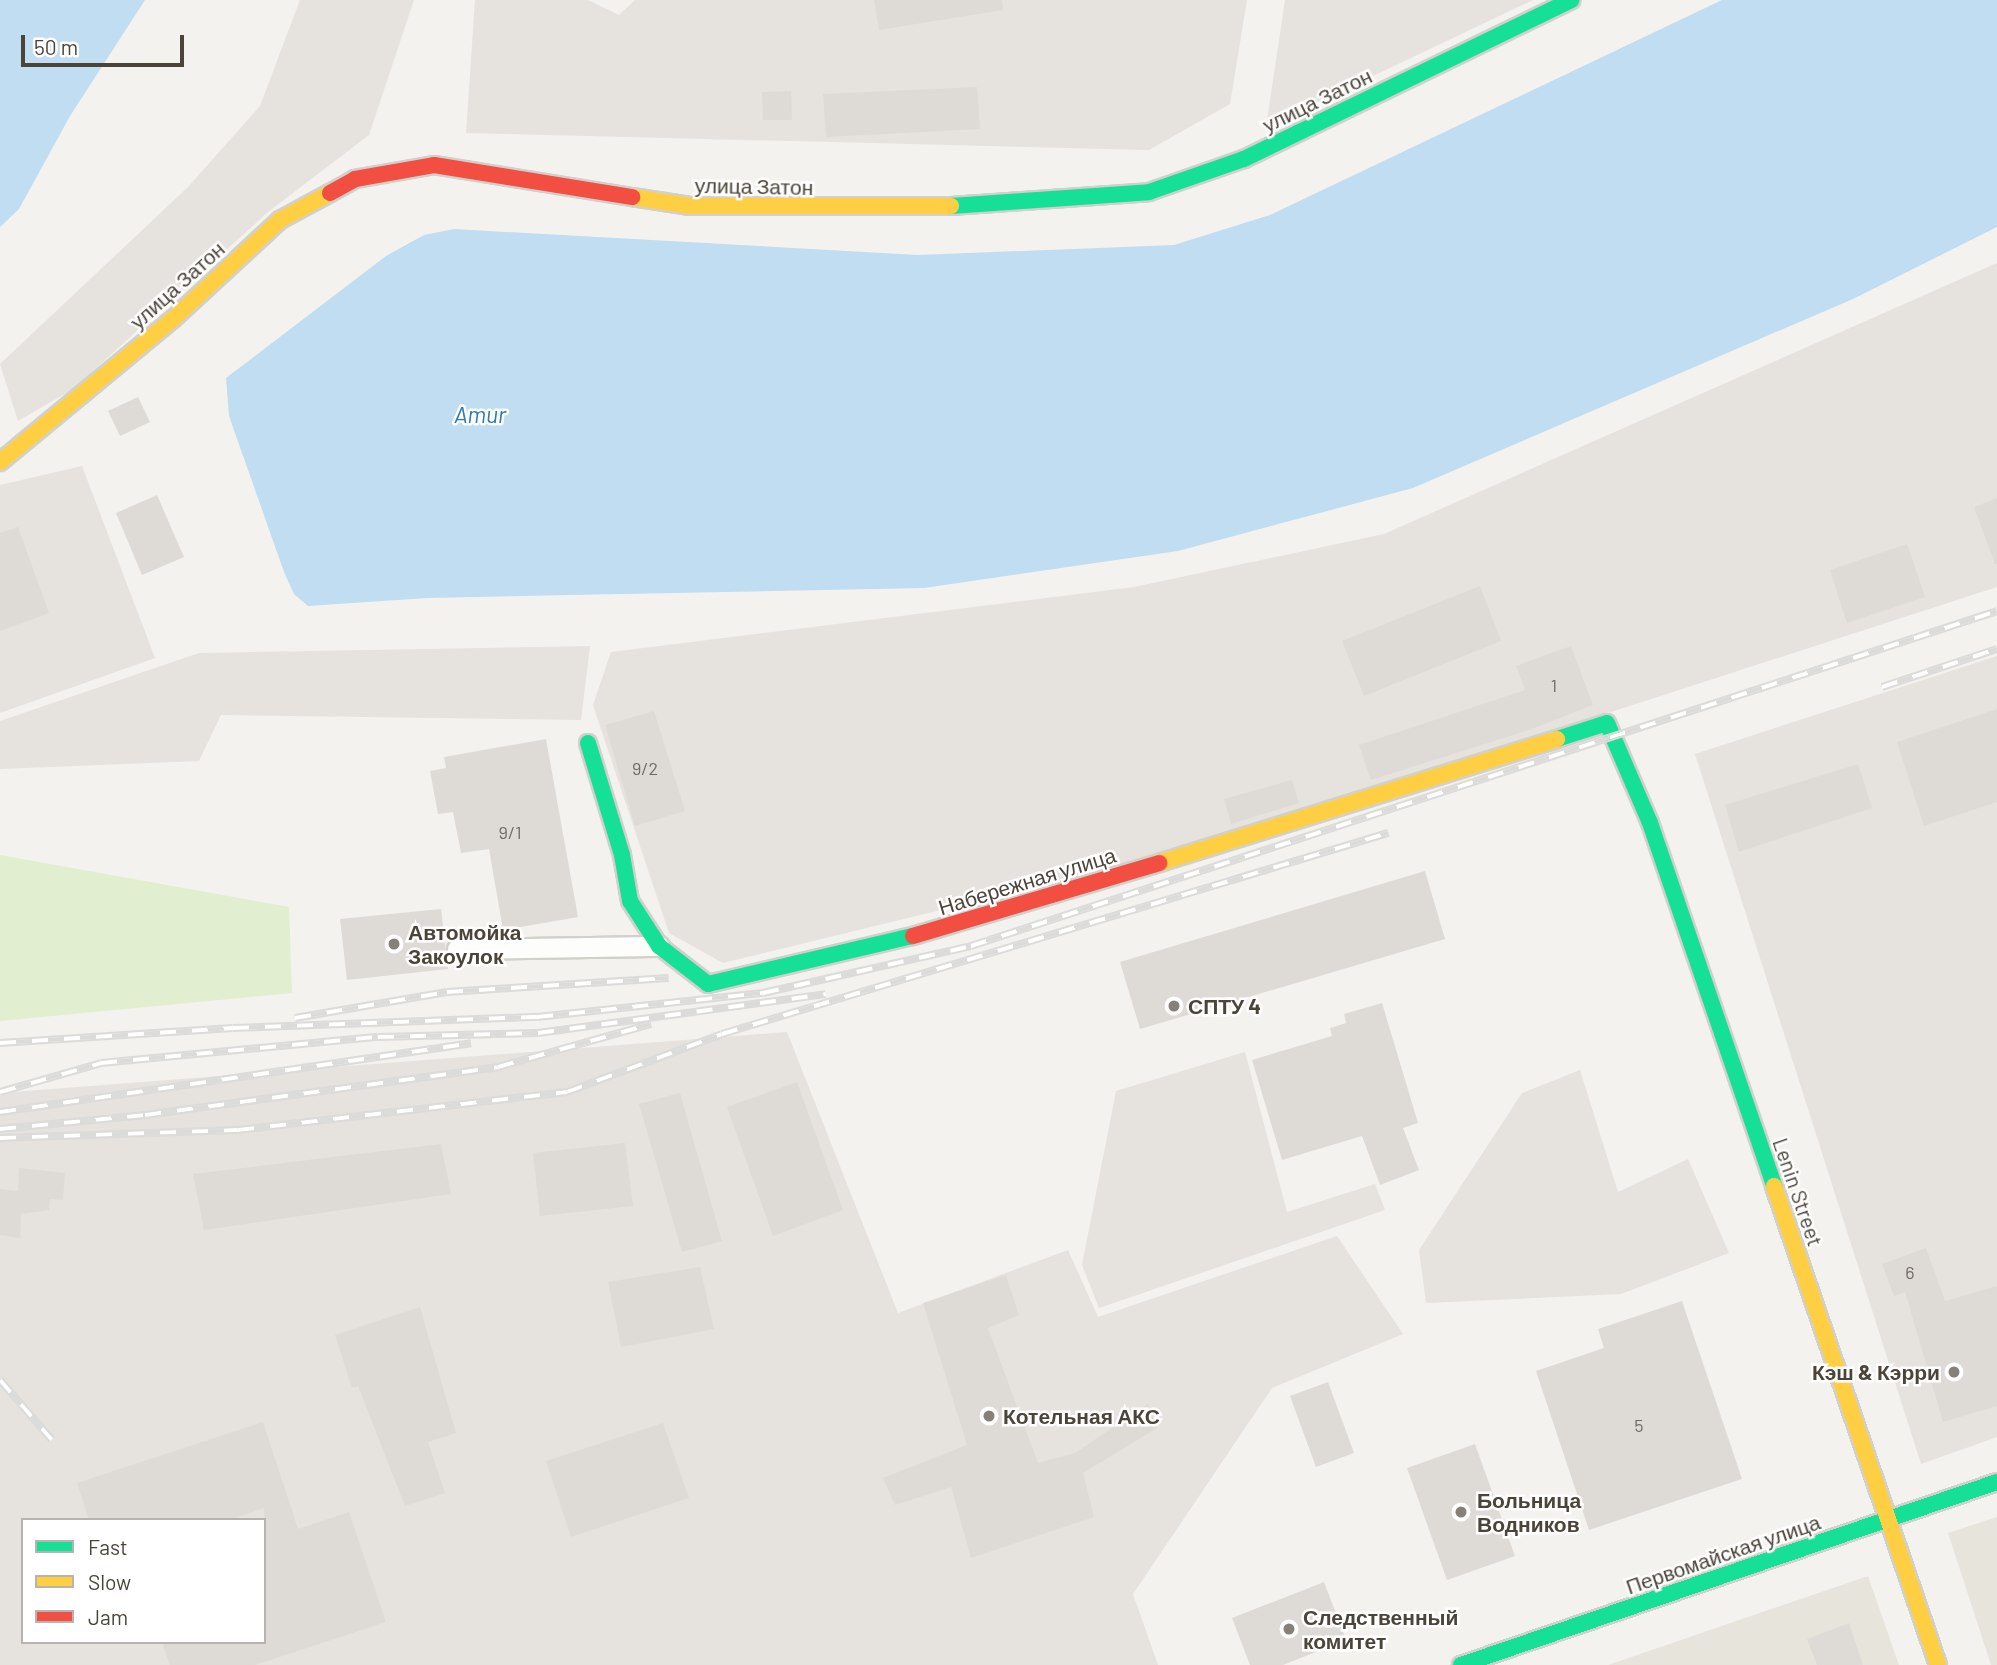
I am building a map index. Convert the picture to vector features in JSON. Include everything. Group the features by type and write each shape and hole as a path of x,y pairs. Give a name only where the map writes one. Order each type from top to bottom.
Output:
{"street":[{"name":"улица Затон","path":"0,462 173,319 280,220 355,179 434,165 690,206 910,209 1149,192 1244,159 1570,0"},
{"name":"Набережная улица","path":"589,743 622,855 630,901 659,946 708,984 766,973 970,922 1606,723 1611,736"},
{"name":"Lenin Street","path":"1611,736 1650,823 1938,1665"},
{"path":"457,949 659,946"},
{"name":"Первомайская улица","path":"1461,1665 1997,1482"}],"shaded area":[{"path":"300,0 414,0 369,135 268,212 73,389 18,421 0,364 188,187 260,106"},
{"path":"475,0 588,0 619,15 635,0 1247,0 1230,104 1149,150 466,133"},
{"path":"1285,0 1533,0 1266,127"},
{"path":"1997,263 1997,587 1179,852 723,963 669,933 593,705 611,652 1134,587 1384,534"},
{"path":"82,466 155,658 0,713 0,485"},
{"path":"590,646 581,720 221,715 199,761 0,769 0,721 199,653"},
{"path":"1997,656 1997,1437 1921,1464 1695,754"},
{"path":"787,1032 898,1313 1068,1250 1098,1317 1337,1236 1403,1334 1272,1388 1133,1594 1158,1665 0,1665 0,1093"},
{"path":"1245,1052 1287,1212 1375,1184 1385,1210 1099,1308 1082,1265 1116,1091"},
{"path":"1580,1070 1618,1192 1688,1159 1729,1253 1621,1294 1426,1303 1419,1250 1522,1093"},
{"path":"1997,1517 1997,1665 1991,1665 1948,1533"},
{"path":"1868,1576 1899,1665 1608,1665"}],"green space":[{"path":"0,855 289,907 292,993 0,1021"}],"water":[{"path":"0,0 145,0 70,116 19,209 0,227"},
{"name":"Amur","path":"1722,0 1997,0 1997,227 1853,299 1413,488 1178,551 924,588 427,598 308,606 294,594 284,572 229,416 226,378 386,256 424,235 454,229 918,255 1174,245 1270,215"}],"building":[{"path":"874,0 1002,0 1003,10 879,30"},
{"path":"977,87 980,129 826,137 823,94"},
{"path":"791,91 792,120 763,120 762,92"},
{"path":"138,397 150,422 120,436 108,411"},
{"path":"157,495 184,557 142,575 116,513"},
{"path":"1997,498 1997,564 1995,564 1974,507"},
{"path":"18,527 49,613 0,631 0,533"},
{"path":"1907,544 1925,597 1847,623 1830,570"},
{"path":"1480,586 1501,641 1364,696 1342,641"},
{"path":"1571,646 1593,705 1529,730 1371,780 1359,745 1525,690 1516,666"},
{"path":"1997,709 1997,802 1924,826 1897,742"},
{"path":"654,711 685,811 635,826 605,725"},
{"path":"546,739 578,917 503,930 489,849 461,853 453,812 438,814 430,771 446,768 444,757"},
{"path":"1858,764 1872,808 1739,852 1725,805"},
{"path":"1292,780 1299,803 1231,824 1224,799"},
{"name":"СПТУ 4","path":"1425,871 1445,939 1140,1029 1120,962"},
{"name":"Автомойка Закоулок","path":"441,909 448,969 347,980 340,919"},
{"path":"1382,1003 1418,1123 1403,1128 1419,1170 1380,1185 1362,1136 1282,1160 1252,1060 1332,1036 1330,1028 1346,1023 1344,1014"},
{"path":"797,1082 843,1210 773,1236 727,1107"},
{"path":"680,1093 722,1241 682,1252 639,1104"},
{"path":"625,1143 633,1206 540,1216 533,1153"},
{"path":"441,1144 451,1194 204,1230 193,1174"},
{"path":"19,1168 65,1173 63,1200 50,1199 49,1210 21,1214 20,1238 0,1235 0,1189 18,1191"},
{"path":"1926,1248 1945,1301 1997,1286 1997,1406 1943,1422 1905,1292 1894,1296 1882,1264"},
{"path":"700,1267 714,1329 621,1347 608,1282"},
{"name":"Котельная АКС","path":"1006,1275 1019,1315 988,1328 1038,1463 1075,1453 1148,1404 1157,1428 1083,1473 1094,1517 971,1558 951,1487 895,1505 883,1478 967,1445 923,1303"},
{"path":"1682,1301 1742,1479 1589,1530 1536,1371 1604,1348 1598,1329"},
{"path":"420,1307 456,1433 428,1442 445,1493 405,1506 358,1386 352,1388 335,1335"},
{"path":"1328,1382 1354,1453 1316,1467 1290,1396"},
{"path":"263,1422 298,1529 349,1512 386,1622 255,1665 170,1665 163,1644 266,1644 264,1508 236,1518 88,1518 77,1483"},
{"path":"663,1423 689,1498 571,1537 546,1461"},
{"name":"Больница Водников","path":"1475,1444 1515,1556 1447,1580 1407,1468"},
{"name":"Следственный комитет","path":"1324,1582 1346,1640 1283,1665 1250,1665 1232,1618"},
{"path":"1849,1623 1863,1665 1817,1665 1807,1639"}],"railway":[{"path":"0,1043 233,1028 537,1017 763,993 971,946 1997,611"},
{"path":"1882,687 1997,649"},
{"path":"0,1138 238,1130 567,1092 722,1034 1388,833"},
{"path":"295,1018 447,992 669,978"},
{"path":"0,1092 101,1063 378,1037 538,1033 825,994"},
{"path":"0,1129 145,1115 498,1067 651,1024"},
{"path":"0,1112 471,1043"},
{"path":"0,1380 52,1440"}],"traffic: fast":[{"path":"951,206 1149,192 1244,159 1571,0"},
{"path":"1557,739 1607,723 1650,823 1774,1186"},
{"path":"588,743 622,855 630,901 659,946 708,984 913,936"},
{"path":"1461,1665 1997,1482"}],"traffic: slow":[{"path":"0,462 173,319 280,220 330,193"},
{"path":"632,197 690,206 951,206"},
{"path":"1159,863 1557,739"},
{"path":"1774,1186 1938,1665"}],"traffic: jam":[{"path":"330,193 355,179 434,165 632,197"},
{"path":"913,936 1159,863"}],"place":[{"name":"Автомойка Закоулок","path":"394,944"},
{"name":"СПТУ 4","path":"1174,1006"},
{"name":"Кэш & Кэрри","path":"1954,1372"},
{"name":"Котельная АКС","path":"989,1416"},
{"name":"Больница Водников","path":"1461,1512"},
{"name":"Следственный комитет","path":"1289,1629"}]}
